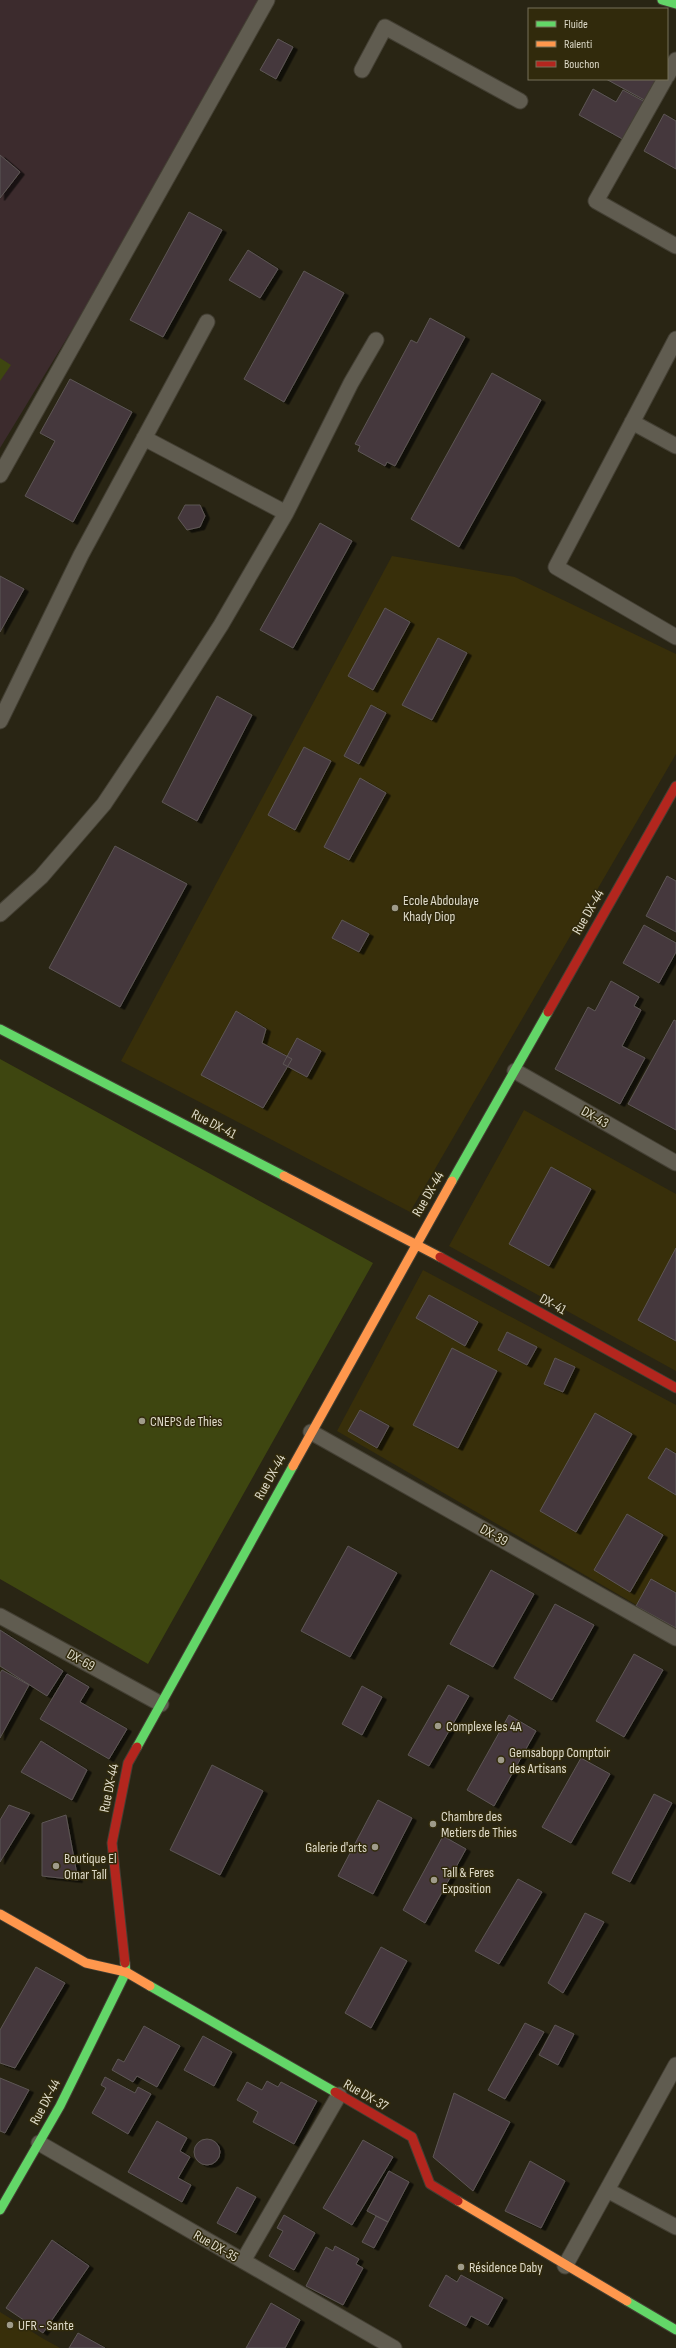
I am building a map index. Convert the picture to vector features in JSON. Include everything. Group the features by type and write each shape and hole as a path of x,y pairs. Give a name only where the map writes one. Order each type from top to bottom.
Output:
{"street":[{"path":"0,475 267,0"},
{"path":"662,0 676,4"},
{"path":"362,70 385,27 520,101"},
{"path":"668,74 676,60"},
{"path":"664,80 596,201 676,246"},
{"path":"0,721 81,555 207,322"},
{"path":"676,339 556,567 676,637"},
{"path":"0,914 41,877 104,804 221,625 286,513 351,383 376,340"},
{"path":"632,422 676,446"},
{"path":"144,438 286,513"},
{"name":"Rue DX-44","path":"0,2210 60,2106 126,1972 121,1911 112,1843 128,1763 416,1244 676,786"},
{"name":"Rue DX-41","path":"0,1029 416,1244"},
{"name":"DX-43","path":"514,1071 676,1163"},
{"name":"DX-41","path":"416,1244 676,1388"},
{"name":"DX-39","path":"311,1432 676,1638"},
{"name":"DX-69","path":"0,1616 161,1704"},
{"name":"Rue DX-37","path":"0,1914 86,1963 126,1972 412,2137 430,2184 565,2266 676,2330"},
{"path":"565,2266 676,2065"},
{"path":"243,2261 339,2095"},
{"name":"Rue DX-35","path":"39,2143 394,2348"},
{"path":"607,2190 676,2227"}],"shaded area":[{"path":"0,0 273,0 0,448"},
{"name":"Ecole Abdoulaye Khady Diop","path":"392,556 515,577 676,654 676,754 410,1212 121,1061"},
{"path":"524,1110 676,1194 676,1371 449,1246"},
{"path":"423,1270 676,1405 676,1628 337,1431"},
{"name":"UFR - Sante","path":"0,2312 42,2338 60,2348 0,2348"}],"green space":[{"path":"0,358 11,365 0,381"},
{"name":"CNEPS de Thies","path":"0,1059 373,1263 148,1664 0,1579"}],"building":[{"path":"278,39 293,47 276,79 260,70"},
{"path":"608,80 659,80 648,102"},
{"path":"593,89 616,102 623,90 647,103 626,141 579,115"},
{"path":"664,114 676,121 676,169 644,151"},
{"path":"0,155 20,172 0,198"},
{"path":"189,212 222,230 163,337 130,320"},
{"path":"248,250 278,269 260,298 229,280"},
{"path":"304,271 344,293 284,402 244,379"},
{"path":"430,318 465,337 395,466 387,462 385,466 358,451 360,446 355,444 411,340 417,343"},
{"path":"492,373 541,400 459,547 411,519"},
{"path":"70,379 132,412 73,522 25,496 55,441 40,433"},
{"path":"185,505 200,505 205,516 200,527 187,530 178,518"},
{"path":"320,523 352,541 293,648 260,630"},
{"path":"0,576 24,589 0,632"},
{"path":"385,608 410,622 373,690 348,676"},
{"path":"438,638 467,653 432,720 402,705"},
{"path":"217,696 252,715 197,821 162,802"},
{"path":"371,705 386,713 359,764 344,756"},
{"path":"304,747 331,761 295,830 268,815"},
{"path":"360,778 386,793 349,860 324,847"},
{"path":"115,846 187,884 120,1007 49,968"},
{"path":"667,876 676,881 676,932 646,916"},
{"path":"342,920 369,934 359,952 332,938"},
{"path":"644,925 676,943 676,952 659,983 623,963"},
{"path":"611,981 639,997 634,1006 641,1010 622,1046 645,1058 620,1104 555,1069 588,1007 595,1011"},
{"path":"236,1011 266,1029 262,1043 292,1059 263,1108 201,1075"},
{"path":"674,1020 676,1021 676,1130 628,1104"},
{"path":"297,1038 321,1051 307,1077 283,1064"},
{"path":"551,1167 591,1189 549,1266 509,1244"},
{"path":"676,1248 676,1341 638,1320"},
{"path":"429,1295 478,1322 465,1346 416,1318"},
{"path":"507,1332 537,1347 527,1365 498,1350"},
{"path":"452,1348 497,1371 458,1448 413,1425"},
{"path":"555,1358 575,1367 563,1392 544,1384"},
{"path":"360,1410 389,1426 377,1448 348,1431"},
{"path":"595,1413 632,1434 576,1532 540,1511"},
{"path":"666,1448 676,1454 676,1495 648,1478"},
{"path":"627,1514 663,1535 630,1592 594,1570"},
{"path":"348,1546 397,1573 350,1657 301,1631"},
{"path":"491,1570 534,1594 493,1667 450,1644"},
{"path":"651,1579 676,1593 676,1628 636,1606"},
{"path":"555,1604 594,1625 552,1700 514,1678"},
{"path":"0,1630 63,1671 47,1696 0,1666"},
{"path":"634,1654 663,1670 624,1737 596,1721"},
{"path":"2,1670 29,1685 0,1738 0,1673"},
{"path":"67,1674 89,1687 80,1702 127,1729 109,1759 40,1719"},
{"name":"Complexe les 4A","path":"448,1685 469,1696 429,1766 408,1755"},
{"path":"362,1686 382,1697 362,1735 342,1724"},
{"name":"Gemsabopp Comptoir des Artisans","path":"509,1715 536,1731 494,1806 467,1790"},
{"path":"41,1741 87,1770 72,1800 21,1772"},
{"path":"581,1758 610,1774 571,1843 542,1827"},
{"path":"212,1765 263,1791 220,1875 170,1850"},
{"path":"654,1794 672,1803 630,1882 612,1873"},
{"name":"Galerie d'arts","path":"378,1800 412,1818 373,1894 338,1876"},
{"path":"9,1805 30,1813 0,1862 0,1820"},
{"path":"66,1815 78,1880 42,1876 42,1823"},
{"name":"Tall & Feres Exposition","path":"443,1836 466,1849 425,1923 403,1910"},
{"path":"518,1879 542,1892 499,1964 475,1951"},
{"path":"585,1913 604,1922 563,1993 548,1983"},
{"path":"381,1947 407,1961 371,2028 345,2013"},
{"path":"36,1967 65,1983 15,2068 0,2063 0,2030"},
{"path":"525,2023 544,2032 505,2099 488,2090"},
{"path":"555,2025 574,2034 558,2065 539,2055"},
{"path":"144,2026 180,2046 157,2087 137,2076 133,2082 112,2070 118,2059 124,2062"},
{"path":"203,2036 232,2052 214,2086 184,2070"},
{"path":"105,2077 135,2093 138,2087 151,2094 128,2134 92,2113 106,2088 101,2085"},
{"path":"0,2078 29,2090 5,2133 0,2131"},
{"path":"267,2081 278,2087 281,2082 317,2101 294,2144 253,2122 258,2112 237,2100 247,2082 262,2090"},
{"path":"454,2093 510,2122 473,2191 433,2157"},
{"path":"157,2121 187,2138 180,2151 190,2157 178,2178 191,2185 182,2202 128,2172"},
{"path":"207,2139 216,2143 220,2152 216,2161 207,2165 198,2161 194,2152 198,2143"},
{"path":"363,2140 393,2157 352,2225 323,2208"},
{"path":"530,2161 565,2181 541,2228 505,2211"},
{"path":"389,2171 409,2182 388,2222 367,2211"},
{"path":"237,2187 256,2197 236,2233 217,2223"},
{"path":"284,2215 315,2233 294,2270 269,2256 283,2231 277,2228"},
{"path":"376,2216 388,2222 374,2248 362,2242"},
{"path":"52,2240 89,2266 43,2333 6,2308"},
{"path":"335,2246 359,2259 356,2264 363,2268 343,2305 306,2286 326,2247 333,2251"},
{"path":"446,2275 457,2282 461,2275 503,2298 488,2325 471,2316 466,2326 429,2306"},
{"path":"271,2303 300,2320 285,2348 246,2348"},
{"path":"78,2333 105,2348 69,2348"}],"traffic: fast":[{"path":"662,0 676,4"},
{"path":"452,1181 548,1012"},
{"path":"0,1029 284,1176"},
{"path":"137,1747 293,1466"},
{"path":"0,2210 60,2106 126,1972 125,1963"},
{"path":"150,1986 335,2092"},
{"path":"627,2301 676,2330"}],"traffic: slow":[{"path":"284,1176 440,1257"},
{"path":"293,1466 452,1181"},
{"path":"0,1914 86,1963 126,1972 150,1986"},
{"path":"458,2201 627,2301"}],"traffic: jam":[{"path":"548,1012 676,786"},
{"path":"440,1257 676,1388"},
{"path":"125,1963 112,1843 128,1763 137,1747"},
{"path":"335,2092 412,2137 430,2184 458,2201"}],"place":[{"name":"Ecole Abdoulaye Khady Diop","path":"395,908"},
{"name":"CNEPS de Thies","path":"142,1421"},
{"name":"Complexe les 4A","path":"438,1726"},
{"name":"Gemsabopp Comptoir des Artisans","path":"501,1760"},
{"name":"Chambre des Metiers de Thies","path":"433,1824"},
{"name":"Galerie d'arts","path":"375,1847"},
{"name":"Boutique El Omar Tall","path":"56,1866"},
{"name":"Tall & Feres Exposition","path":"434,1880"},
{"name":"Résidence Daby","path":"461,2267"},
{"name":"UFR - Sante","path":"10,2325"}]}
